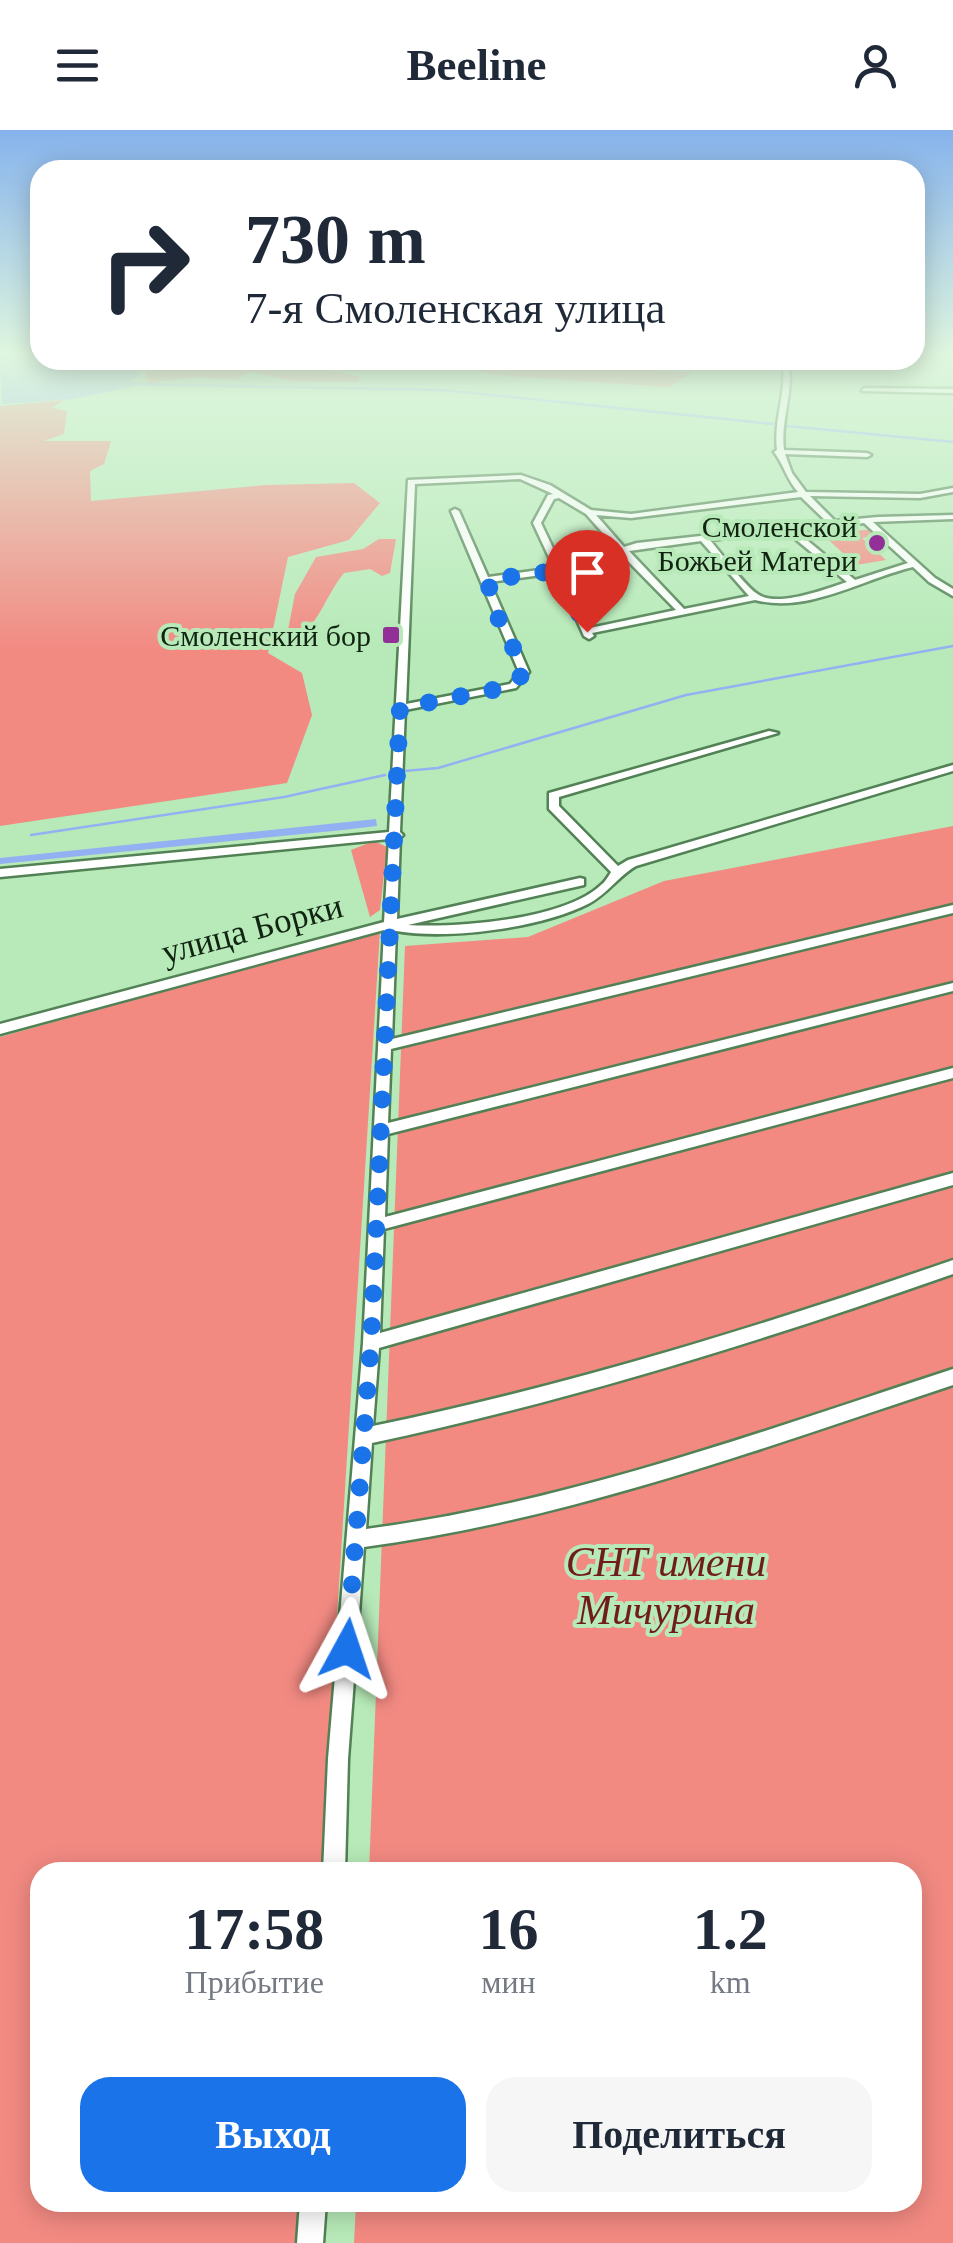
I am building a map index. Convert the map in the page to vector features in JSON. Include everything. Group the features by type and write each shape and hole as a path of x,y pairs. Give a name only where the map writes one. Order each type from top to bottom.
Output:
{"street":[{"path":"778,453 803,494 834,524"},
{"path":"796,453 867,455"},
{"path":"334,1862 338,1759 365,1436 383,1130 393,944 388,925 397,835 412,482 521,477 560,494 589,512 610,541 628,552 680,609"},
{"path":"589,512 644,516 803,494 920,496 953,490"},
{"path":"560,494 551,497 537,523 588,634 680,609 837,590 916,564"},
{"path":"400,708 503,688 519,680 524,668 500,623 487,580 454,511"},
{"path":"487,580 561,570 638,546 866,520 953,516"},
{"path":"866,520 953,593"},
{"path":"788,528 853,583"},
{"path":"704,539 755,597"},
{"path":"617,872 552,807 553,795 773,733"},
{"path":"388,925 432,931 505,924 604,892 614,885 617,872 632,862 953,768"},
{"path":"0,873 397,835"},
{"name":"улица Борки","path":"0,1029 388,925 580,882"},
{"path":"386,1045 953,909"},
{"path":"383,1130 953,987"},
{"path":"377,1226 953,1073"},
{"path":"371,1343 953,1179"},
{"path":"365,1436 455,1419 734,1344 953,1268"},
{"path":"356,1539 433,1528 653,1476 953,1377"},
{"path":"310,2243 312,2212"}],"green space":[{"path":"0,453 107,453 104,464 90,471 91,501 266,485 354,483 380,503 349,540 288,557 268,653 302,673 312,715 287,783 0,826"},
{"path":"873,529 879,535 862,538 886,560 856,565 823,535"},
{"path":"379,539 396,539 390,573 382,576 370,569 344,573 305,632 297,639 287,635 295,594 316,557 363,549"},
{"name":"СНТ имени Мичурина","path":"953,826 953,2243 354,2243 356,2212 922,2212 922,1862 369,1862 405,946 528,937 664,881"},
{"path":"374,841 387,847 380,910 370,917 351,850"},
{"path":"380,931 322,1862 30,1862 30,2212 301,2212 299,2243 0,2243 0,1037"}],"water":[{"path":"376,819 377,826 0,864 0,858"}],"waterway":[{"path":"404,771 438,768 686,695 953,646"},
{"path":"31,835 284,797 385,775"}],"place":[{"name":"Смоленской Божьей Матери","path":"877,543"},
{"name":"Смоленский бор","path":"391,635"}],"route":[{"path":"347,1649 365,1436 383,1130 393,944 388,925 397,835 400,708 513,686 519,680 524,668 500,623 487,580 561,570 587,632"}]}
